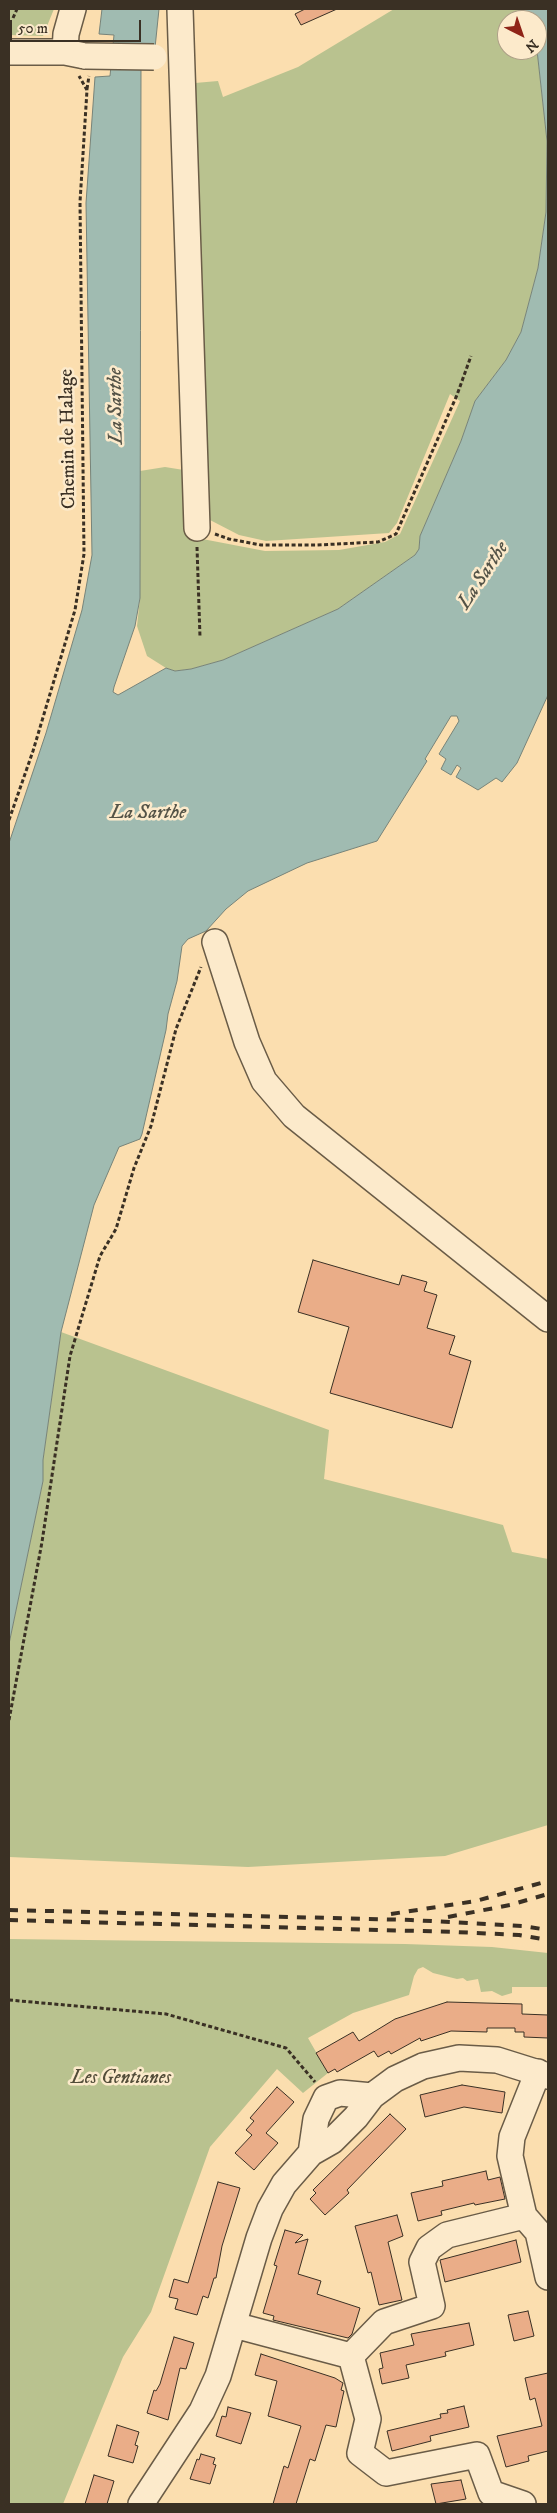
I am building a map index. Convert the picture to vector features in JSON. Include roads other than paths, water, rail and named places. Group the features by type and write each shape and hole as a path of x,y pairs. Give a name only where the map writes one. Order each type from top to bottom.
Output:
{"street":[{"path":"73,9 66,34 75,54"},
{"path":"180,9 197,528"},
{"path":"9,52 154,57 181,56"},
{"path":"217,949 247,1042 264,1081 294,1116 548,1319"},
{"path":"141,2504 202,2410 218,2376 259,2238 270,2209 284,2184 311,2153 332,2141 356,2117 372,2096 395,2079 423,2066 459,2058 497,2060 543,2074 512,2137 510,2156 524,2216 538,2232 548,2277"},
{"path":"311,2153 316,2118 326,2098 340,2093 372,2096"},
{"path":"351,2356 384,2322 432,2306 422,2262 429,2248 446,2235 524,2216"},
{"path":"234,2325 351,2356"},
{"path":"351,2356 368,2419 360,2453 386,2473 477,2455 491,2493 523,2504"}],"water":[{"name":"La Sarthe","path":"102,9 159,9 155,48 141,63 140,598 135,626 114,687 113,692 118,695 166,668 175,671 191,669 223,660 338,609 415,555 419,549 420,536 461,441 475,401 506,360 521,332 538,268 546,212 547,141 538,60 547,60 547,10 518,9 548,9 548,695 517,763 502,782 496,778 478,790 456,777 461,768 457,765 451,775 441,769 446,759 439,754 459,721 457,716 451,716 425,759 427,761 377,841 307,863 248,891 226,909 206,931 188,939 182,946 177,981 142,1134 140,1139 119,1147 94,1205 61,1332 43,1460 43,1481 9,1644 9,843 46,733 82,610 92,555 86,203 95,77 110,76 114,35 99,34"}],"railway":[{"path":"391,1914 476,1901 548,1881"},
{"path":"448,1917 510,1905 548,1894"},
{"path":"9,1910 411,1920 523,1926 548,1930"},
{"path":"9,1920 456,1932 519,1935 548,1940"}],"park label":[{"name":"Les Gentianes","path":"121,2079"}]}
